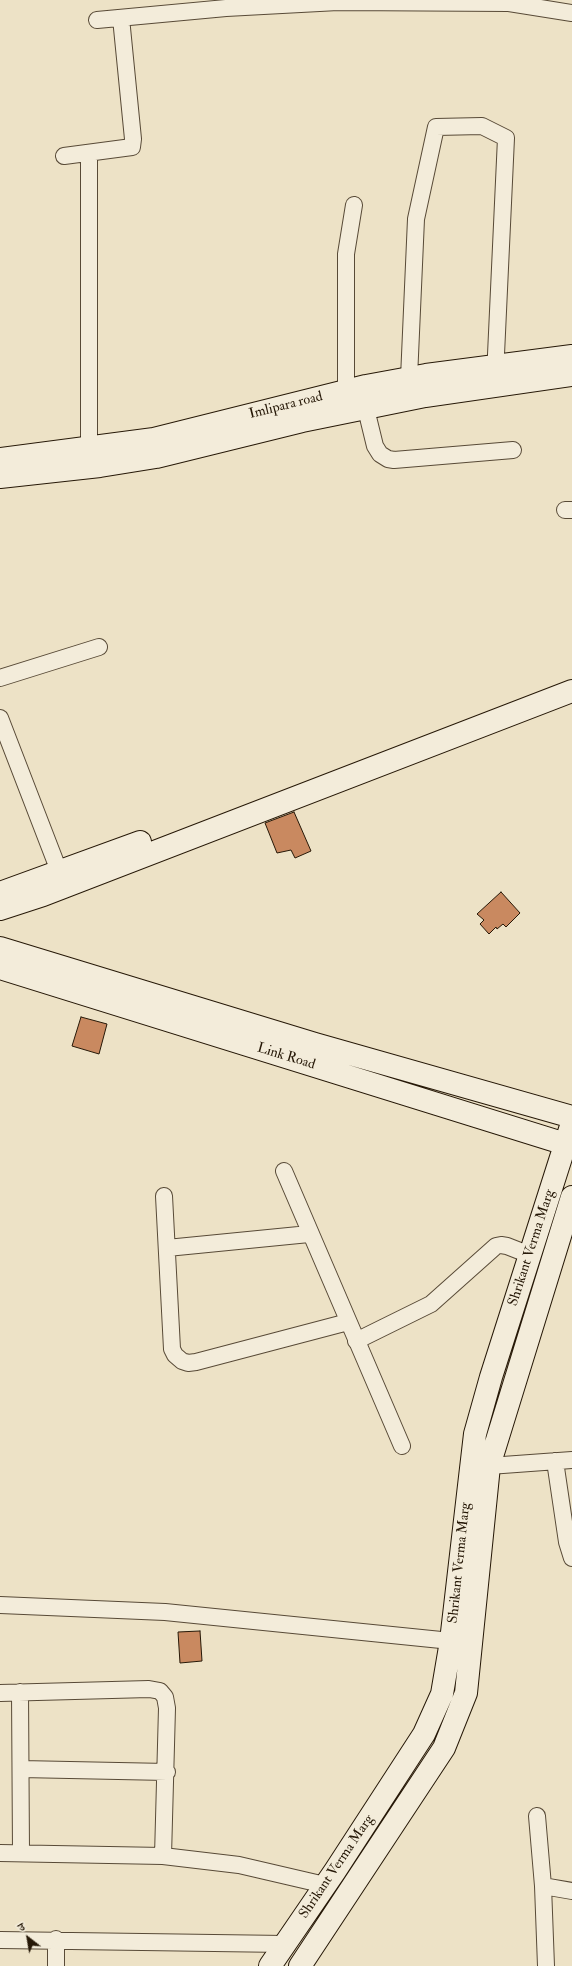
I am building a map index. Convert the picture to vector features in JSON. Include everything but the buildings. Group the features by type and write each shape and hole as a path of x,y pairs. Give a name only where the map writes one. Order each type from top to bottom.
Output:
{"street":[{"path":"97,20 225,4 366,1 509,3 572,13"},
{"path":"64,156 89,154 132,147 133,140 121,18"},
{"path":"409,378 416,219 436,127 482,126 506,138 495,376"},
{"path":"89,154 89,447"},
{"path":"346,391 346,254 354,204"},
{"name":"Imlipara road","path":"0,477 100,466 156,457 302,421 425,396 572,356"},
{"name":"Imlipara road","path":"0,459 154,439 346,391 409,378 572,375"},
{"path":"366,409 375,446 380,454 388,459 394,460 513,450"},
{"path":"0,678 99,647"},
{"path":"0,893 280,791 572,680"},
{"path":"0,908 51,892 572,691"},
{"path":"0,718 59,871"},
{"name":"Link Road","path":"0,948 315,1044 572,1117"},
{"name":"Link Road","path":"0,968 569,1145"},
{"name":"Shrikant Verma Marg","path":"270,1966 424,1734 442,1694 451,1641 475,1434 491,1377 530,1256 569,1145 572,1123"},
{"path":"284,1171 309,1234 402,1446"},
{"path":"164,1196 172,1349 175,1355 182,1360 188,1363 196,1362 348,1322"},
{"name":"Shrikant Verma Marg","path":"300,1966 444,1748 466,1694 490,1466 572,1197"},
{"path":"166,1248 309,1234"},
{"path":"356,1341 431,1304 496,1246 507,1246 530,1256"},
{"path":"490,1466 572,1460"},
{"path":"555,1461 567,1542 572,1558"},
{"path":"0,1605 165,1612 451,1641"},
{"path":"0,1693 148,1689 160,1691 165,1697 167,1708 163,1856"},
{"path":"20,1692 21,1852"},
{"path":"21,1770 166,1772"},
{"path":"537,1816 543,1886 546,1966"},
{"path":"0,1853 21,1852 163,1856 239,1865 325,1885"},
{"path":"543,1886 572,1891"},
{"path":"0,1940 285,1944"},
{"path":"56,1940 56,1966"}]}
